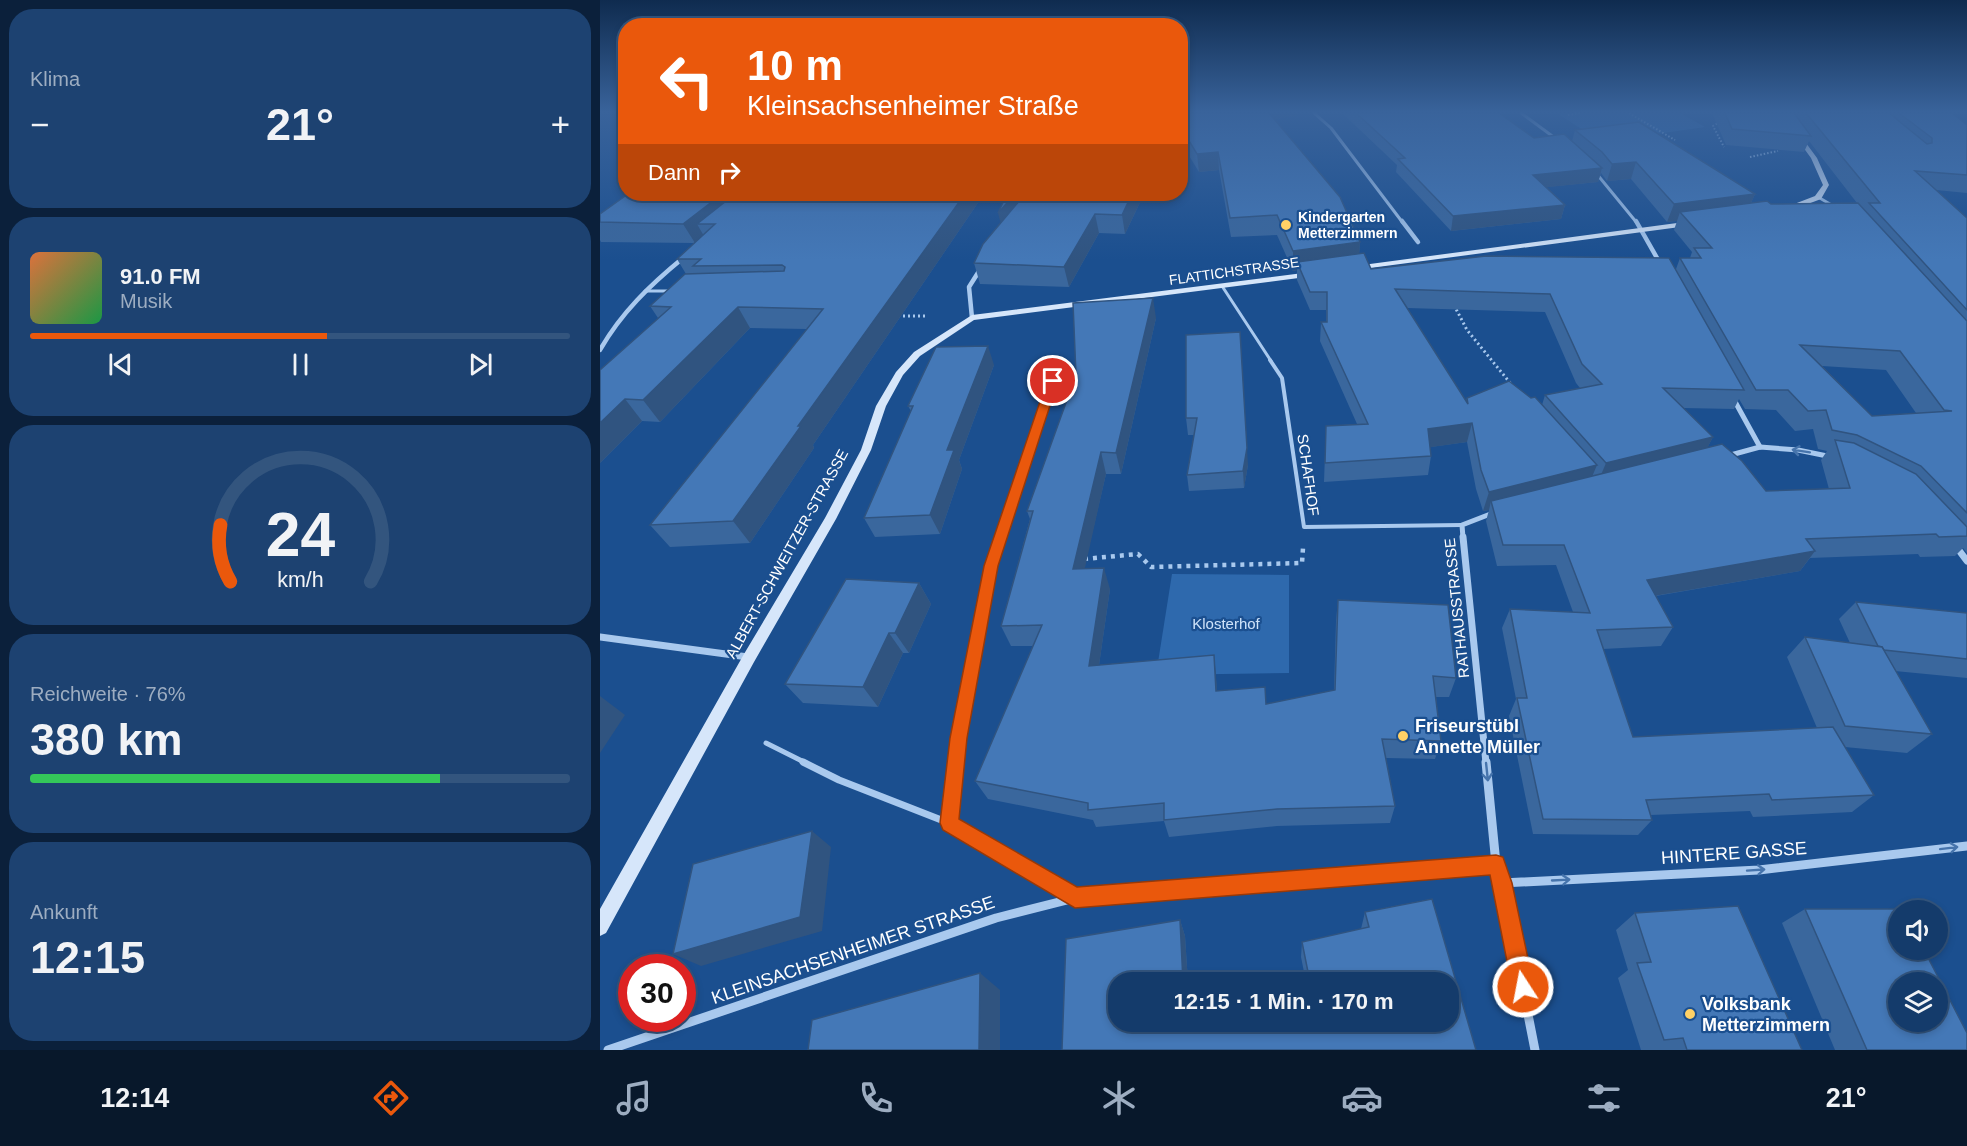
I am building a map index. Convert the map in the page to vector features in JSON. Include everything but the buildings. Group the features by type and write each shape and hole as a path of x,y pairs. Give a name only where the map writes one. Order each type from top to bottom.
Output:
{"main road":[{"path":"1785,210 1803,205 1818,197 1826,184 1816,162"},
{"path":"1341,270 1698,222"},
{"name":"FLATTICHSTRASSE","path":"972,318 1318,273"},
{"name":"ALBERT-SCHWEITZER-STRASSE","path":"600,927 840,499 866,450 881,406 899,374 917,354 972,318"}],"street":[{"path":"1357,162 1418,242"},
{"path":"1594,171 1642,229 1664,270"},
{"path":"1818,197 1837,208"},
{"path":"600,350 611,329 643,291 689,254"},
{"path":"972,318 969,287 984,263"},
{"path":"1732,395 1760,447"},
{"path":"1721,457 1760,447 1798,450 1841,459"},
{"name":"RATHAUSSTRASSE","path":"1502,511 1462,525 1496,864 1502,883 1535,1050"},
{"path":"1946,536 1967,561"},
{"path":"600,637 749,658"},
{"name":"HINTERE GASSE","path":"1502,883 1759,870 1967,846"},
{"name":"KLEINSACHSENHEIMER STRASSE","path":"608,1050 996,918 1075,898 1496,864"}],"lane":[{"name":"SCHAFHOF","path":"1222,286 1282,378 1304,527 1462,525"},
{"path":"643,291 678,291"},
{"path":"949,823 958,738 991,566 1053,381"},
{"path":"766,743 838,780 949,823 1075,898"}],"path":[{"path":"1452,302 1467,330 1515,389"},
{"path":"891,316 936,316"},
{"path":"1082,559 1138,554 1151,567 1302,563 1304,527"}],"green space":[{"name":"Klosterhof","path":"1172,574 1289,575 1289,673 1156,675"}],"place":[{"name":"Kindergarten Metterzimmern","path":"1286,225"},
{"name":"Friseurstübl Annette Müller","path":"1403,736"},
{"name":"Volksbank Metterzimmern","path":"1690,1014"}],"route":[{"path":"1053,381 991,566 958,738 949,823 1075,898 1496,864 1523,987"}]}
